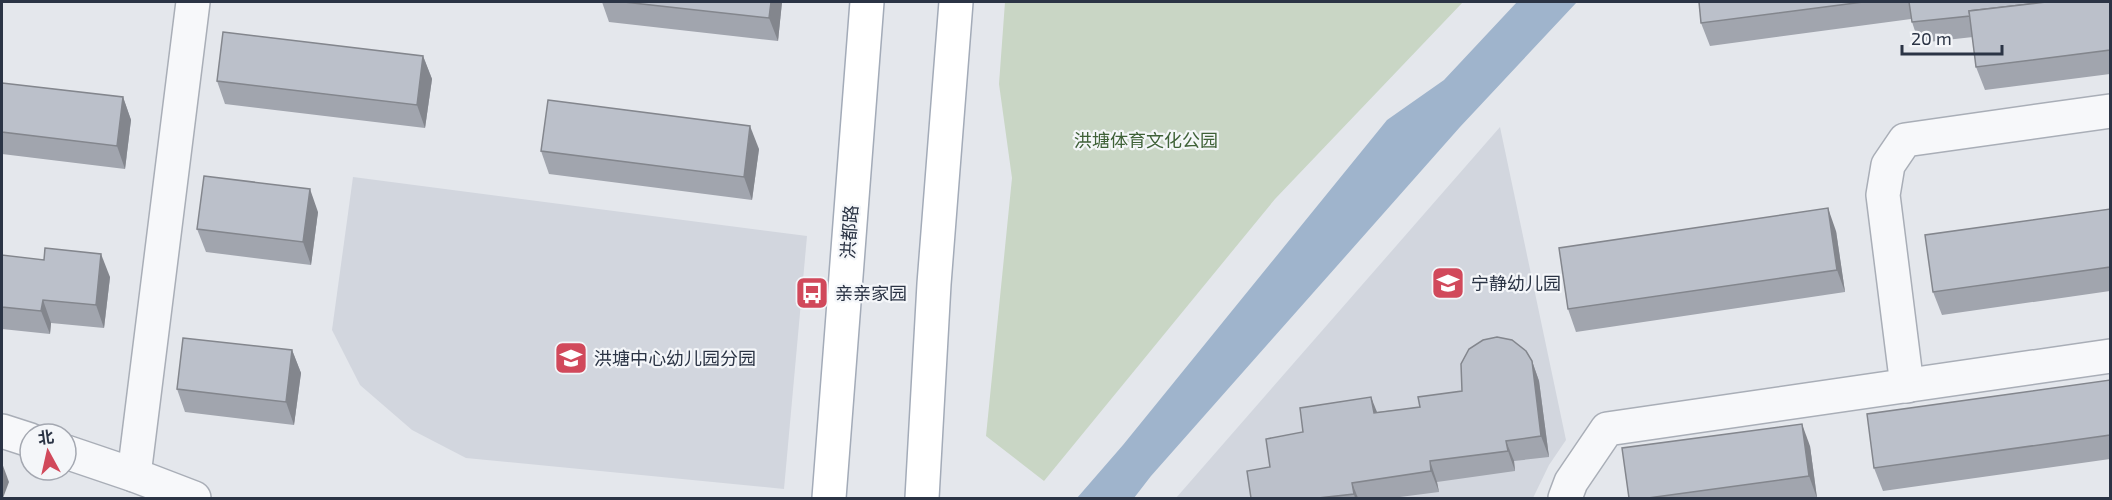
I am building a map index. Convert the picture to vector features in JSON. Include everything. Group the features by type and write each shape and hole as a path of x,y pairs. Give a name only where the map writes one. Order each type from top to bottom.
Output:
{"main road":[{"name":"洪都路","path":"829,498 867,2"},
{"path":"927,495 934,284 956,2"}],"lane":[{"path":"134,475 193,2"},
{"path":"1907,386 1883,195 1888,165 1905,140 2110,111"},
{"path":"1565,498 1571,482 1607,429 2110,356"},
{"path":"2,431 18,436"},
{"path":"78,456 194,498"}],"shaded area":[{"name":"宁静幼儿园","path":"1500,127 1566,440 1549,465 1533,498 1176,498"},
{"name":"洪塘中心幼儿园分园","path":"353,177 807,236 784,489 466,458 412,430 360,385 332,330"}],"green space":[{"name":"洪塘体育文化公园","path":"1005,2 1463,2 1275,199 1044,481 986,436 1012,178 999,84"}],"water":[{"path":"1517,2 1577,2 1460,127 1134,498 1077,498 1123,445 1387,120 1444,80"}],"building":[{"path":"624,2 771,2 769,18"},
{"path":"1699,2 1863,2 1701,23"},
{"path":"1909,2 2046,2 1969,11 1970,16 1912,22"},
{"path":"2046,2 2110,2 2110,50 1976,67 1969,11"},
{"path":"223,32 423,56 417,105 217,81"},
{"path":"2,83 123,97 117,146 2,132"},
{"path":"548,100 750,126 744,177 541,151"},
{"path":"204,176 310,189 303,242 197,229"},
{"path":"1828,208 1837,270 1568,309 1559,248"},
{"path":"2110,209 2110,267 1933,292 1925,235"},
{"path":"45,248 101,254 96,305 43,300 41,311 2,307 2,255 44,260"},
{"path":"1497,337 1512,340 1526,351 1532,361 1541,436 1506,441 1508,451 1430,461 1431,471 1352,483 1354,494 1318,498 1251,498 1247,471 1270,467 1266,439 1303,432 1300,408 1371,397 1374,413 1420,407 1418,397 1462,391 1461,364 1469,349 1483,340"},
{"path":"183,338 292,350 286,402 177,389"},
{"path":"2110,380 2110,435 1874,468 1867,414"},
{"path":"1802,424 1809,476 1648,498 1629,498 1622,448"}],"place":[{"name":"宁静幼儿园","path":"1448,283"},
{"name":"亲亲家园","path":"812,293"},
{"name":"洪塘中心幼儿园分园","path":"571,358"}]}
